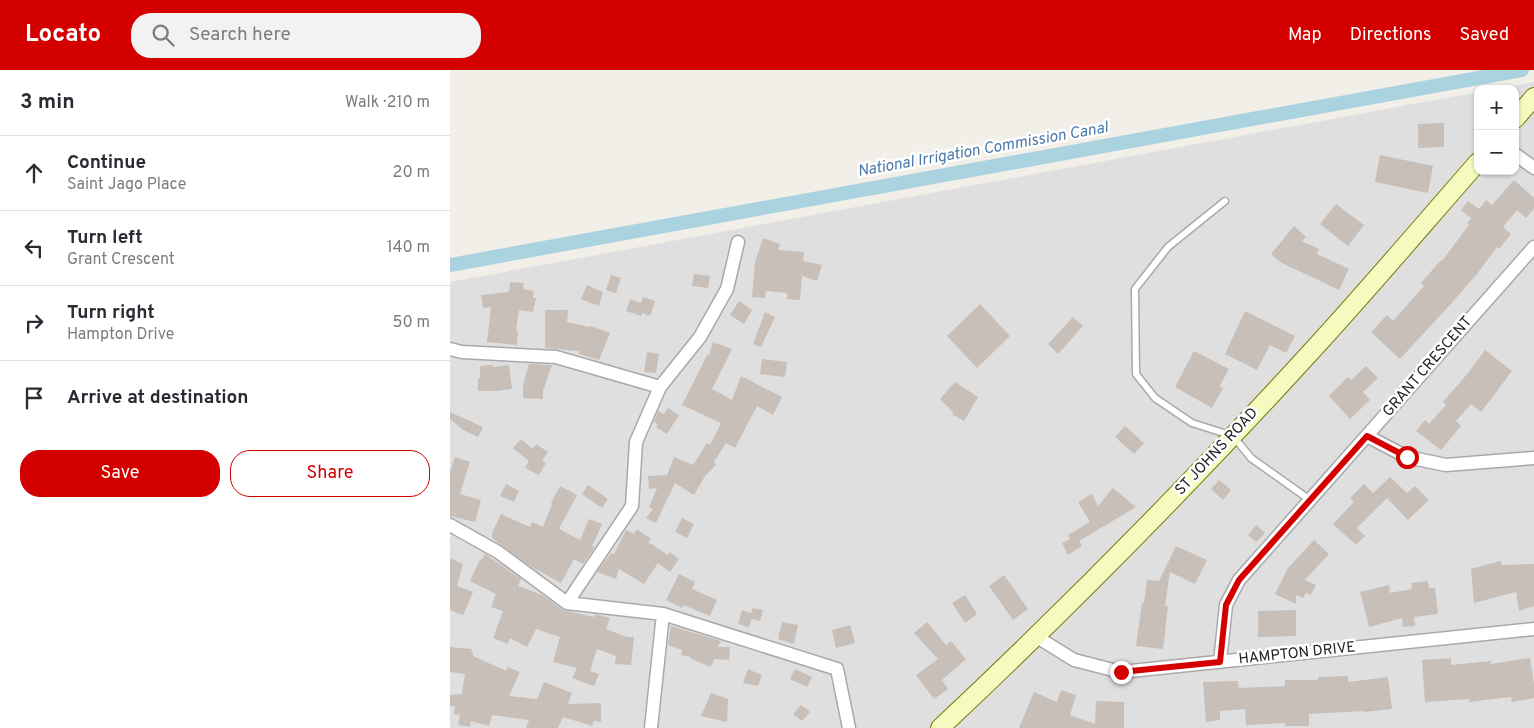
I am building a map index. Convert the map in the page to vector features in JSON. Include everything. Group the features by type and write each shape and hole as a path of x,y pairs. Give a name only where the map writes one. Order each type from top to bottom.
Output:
{"street":[{"path":"1519,114 1534,97"},
{"path":"1519,157 1534,168"},
{"name":"ST JOHNS ROAD","path":"940,728 1037,637 1233,436 1311,352 1474,167"},
{"path":"567,603 632,506 636,442 660,387 700,337 727,289 738,242"},
{"name":"GRANT CRESCENT","path":"1220,662 1226,605 1239,580 1534,247"},
{"path":"450,349 462,352 556,357 660,387"},
{"path":"1367,436 1407,457 1446,465 1534,458"},
{"path":"450,525 498,552 567,603 663,614 837,669 849,728"},
{"path":"651,728 663,614"},
{"name":"HAMPTON DRIVE","path":"1037,637 1074,660 1121,672 1534,629"}],"lane":[{"path":"1225,201 1168,247 1135,289 1136,374 1155,398 1192,423 1233,436 1251,458 1310,500"}],"shaded area":[{"path":"1534,82 1534,728 450,728 450,282 1474,93 1474,175 1519,175 1519,85"}],"building":[{"path":"1444,123 1444,147 1418,148 1418,124"},
{"path":"1380,155 1433,166 1428,193 1375,182"},
{"path":"1514,180 1534,198 1534,209 1526,218 1517,210 1503,227 1511,234 1499,249 1497,247 1477,274 1400,359 1371,332 1387,315 1393,321 1424,286 1421,283 1442,261 1469,225 1467,223 1471,218 1461,210 1468,201 1479,209 1486,200 1492,205"},
{"path":"1336,204 1364,225 1348,246 1320,224"},
{"path":"1294,226 1306,237 1302,241 1319,249 1317,254 1349,269 1339,290 1280,262 1271,254"},
{"path":"763,238 780,244 778,250 804,252 803,261 822,265 817,281 802,276 800,300 787,299 787,293 766,291 765,298 752,297 755,262"},
{"path":"694,274 710,276 708,288 692,286"},
{"path":"611,275 621,278 616,293 606,290"},
{"path":"510,282 524,283 523,289 534,291 533,298 536,298 533,312 519,310 516,331 518,331 517,345 487,342 491,307 483,308 481,295 509,292"},
{"path":"587,285 603,292 599,306 581,299"},
{"path":"643,297 655,301 650,316 642,313 641,316 626,311 630,299 641,303"},
{"path":"739,301 752,310 744,324 730,315"},
{"path":"980,304 1010,336 977,368 947,336"},
{"path":"545,310 568,310 567,322 591,326 610,333 599,360 579,354 579,351 545,348"},
{"path":"1245,311 1295,336 1286,353 1270,345 1257,370 1225,354"},
{"path":"765,312 775,317 761,347 753,344"},
{"path":"1073,317 1083,326 1058,354 1048,344"},
{"path":"713,342 732,349 712,389 732,400 741,376 782,397 773,415 757,406 735,448 726,443 714,462 716,465 705,476 694,495 675,483 656,523 646,518 653,509 649,507 657,488 649,489 648,476 667,475 674,457 693,465 707,443 710,445 721,423 682,405 707,355 709,355"},
{"path":"1485,350 1512,371 1481,412 1471,404 1456,421 1461,426 1441,450 1416,431 1425,420 1429,424 1446,405 1443,402"},
{"path":"1194,351 1229,369 1219,387 1223,388 1212,408 1175,387"},
{"path":"647,352 659,354 656,373 644,372"},
{"path":"762,359 787,362 785,377 760,374"},
{"path":"529,364 552,365 543,391 543,399 523,398 523,385"},
{"path":"493,365 493,367 509,365 512,389 478,391 480,366"},
{"path":"1366,366 1378,378 1363,392 1370,400 1350,419 1329,396 1348,377 1351,380"},
{"path":"955,382 978,397 964,421 952,414 953,412 940,399"},
{"path":"668,408 679,415 667,434 656,427 658,424 654,422 658,411 664,414"},
{"path":"450,412 483,427 478,437 463,430 450,419"},
{"path":"1125,426 1144,443 1134,454 1115,437"},
{"path":"521,439 533,449 536,444 548,452 542,461 546,463 539,475 525,468 529,461 513,448"},
{"path":"455,457 470,462 460,494 481,500 475,522 454,517 453,515 453,517 450,517 450,472"},
{"path":"1390,477 1407,493 1415,486 1429,500 1408,520 1387,498 1357,528 1365,536 1356,545 1333,524 1354,502 1350,498 1364,484 1373,493"},
{"path":"1219,480 1231,490 1223,500 1211,489"},
{"path":"506,484 519,491 514,502 500,496"},
{"path":"588,485 608,499 602,508 582,494"},
{"path":"560,486 577,495 559,529 580,540 589,519 602,524 592,546 595,547 583,564 574,559 561,583 530,566 492,538 492,533 501,514 530,527 532,522 543,527 551,503"},
{"path":"1113,488 1136,507 1079,541 1082,546 1068,555 1062,543 1070,539 1068,535 1090,522 1078,502 1092,494 1098,506"},
{"path":"682,518 694,524 687,538 675,532"},
{"path":"1256,525 1265,533 1256,542 1248,535"},
{"path":"637,529 651,539 648,542 668,555 670,552 679,559 670,572 658,563 644,584 619,569 616,579 597,572 611,553 614,554 626,530 634,534"},
{"path":"1314,540 1329,554 1305,580 1316,585 1311,595 1306,593 1303,598 1296,595 1296,604 1275,594 1288,568"},
{"path":"1176,546 1207,560 1195,584 1170,572 1165,606 1168,606 1163,649 1136,646 1147,580 1159,581"},
{"path":"485,554 521,579 518,586 542,595 563,610 594,617 595,614 610,618 606,629 627,637 634,637 631,665 615,664 616,656 597,649 590,671 599,674 594,686 572,678 577,668 553,662 560,637 536,629 527,647 510,638 508,644 493,638 503,611 491,607 496,594 470,581"},
{"path":"450,558 463,564 457,586 473,592 463,615 450,610"},
{"path":"1501,561 1501,565 1534,564 1534,606 1519,611 1516,592 1474,603 1471,569"},
{"path":"679,574 695,582 692,589 717,600 710,616 684,605 682,608 666,600"},
{"path":"1004,575 1028,609 1013,620 989,586"},
{"path":"1428,581 1429,588 1435,588 1438,614 1414,617 1415,626 1403,627 1402,618 1369,627 1360,592 1389,585 1390,593 1412,589 1411,583"},
{"path":"965,595 977,614 965,623 952,603"},
{"path":"753,608 763,610 760,621 752,619 749,627 738,624 742,610 751,613"},
{"path":"1296,610 1296,636 1258,637 1258,611"},
{"path":"782,622 798,625 794,644 778,639"},
{"path":"927,622 946,645 951,641 966,659 942,680 948,689 934,699 916,675 938,659 914,633"},
{"path":"850,625 855,643 836,648 832,630"},
{"path":"671,626 721,641 718,647 730,647 729,660 714,659 711,667 691,659 691,657 681,655 682,650 668,645"},
{"path":"450,647 472,649 473,656 506,671 508,667 520,672 509,696 537,699 544,682 572,693 568,704 601,703 601,722 594,721 592,726 563,717 558,728 526,728 529,720 492,715 489,726 471,721 470,727 458,725 460,715 454,714 455,706 450,706 450,695 462,694 465,674 450,672"},
{"path":"1451,658 1451,665 1491,661 1491,664 1530,658 1534,698 1512,702 1511,697 1469,702 1469,699 1425,702 1422,660"},
{"path":"748,669 762,675 758,686 743,683"},
{"path":"795,669 812,677 807,687 790,679"},
{"path":"1348,676 1348,682 1388,677 1392,709 1309,714 1309,726 1285,726 1285,723 1246,725 1245,709 1220,711 1220,720 1206,722 1203,682 1238,681 1239,688 1285,686 1285,680 1318,680 1318,677"},
{"path":"1061,690 1076,695 1070,715 1095,724 1096,701 1124,702 1124,728 1019,728 1034,692 1057,702"},
{"path":"711,693 728,699 727,722 701,716"},
{"path":"801,705 810,712 802,721 793,714"}],"waterway":[{"name":"National Irrigation Commission Canal","path":"450,265 1522,70"}],"route":[{"path":"1121,672 1220,662 1226,605 1239,580 1367,436 1407,457"}]}
